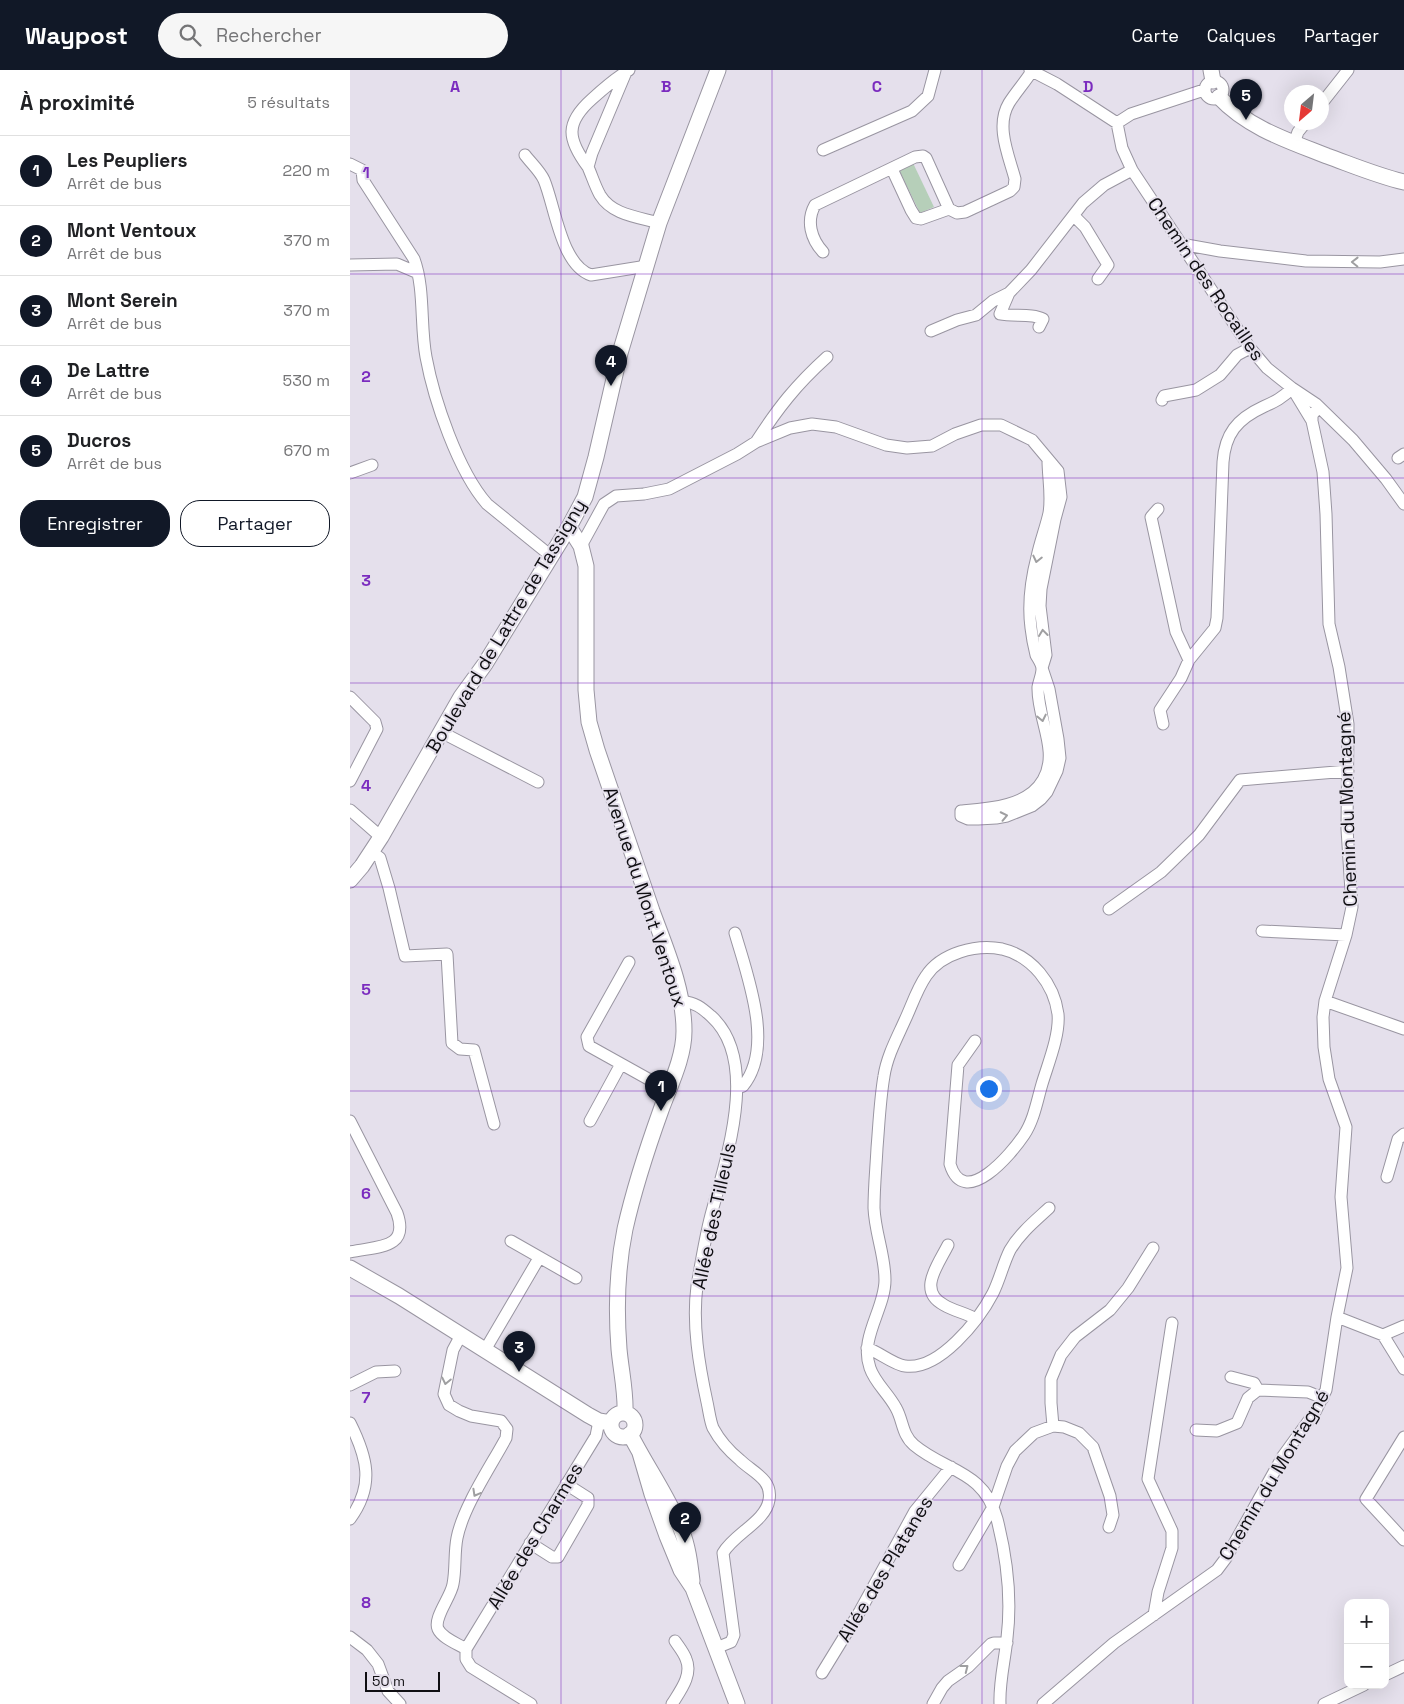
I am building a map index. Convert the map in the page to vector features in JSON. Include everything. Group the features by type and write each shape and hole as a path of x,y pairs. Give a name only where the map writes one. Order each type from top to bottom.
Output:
{"street":[{"name":"Boulevard de Lattre de Tassigny","path":"350,880 372,852 441,732 569,527 585,497 620,353 659,223 718,70"},
{"path":"823,150 912,111 928,96 935,70"},
{"path":"823,252 817,245 810,224 811,213 815,206 916,157 923,156 928,162 949,209 956,213 965,212 1010,191 1014,187 1015,179 1002,126 1009,102 1031,70 1057,84 1118,123 1131,114 1210,80 1209,97 1214,99 1219,97 1236,113 1258,127 1357,167 1404,182"},
{"path":"1329,94 1348,70"},
{"path":"627,71 610,82 576,116 572,128 573,142 577,152 588,166 601,196 609,206 621,213 659,223"},
{"path":"588,166 592,152 627,71"},
{"name":"Chemin des Rocailles","path":"1118,123 1122,148 1132,170 1250,348 1267,368 1319,407 1353,440 1404,504"},
{"path":"1294,143 1300,130"},
{"path":"525,155 544,178 568,252 582,272 591,274 646,266"},
{"path":"350,164 362,170 364,180 414,259 418,274 426,358 439,408 458,456 478,494 487,504 551,556"},
{"path":"892,169 916,218 921,219 949,209"},
{"path":"1039,327 1043,319 1037,315 1016,316 1000,314 1010,293 1031,270 1083,203 1104,185 1132,170"},
{"path":"1074,216 1085,227 1108,265 1098,279"},
{"path":"1181,244 1220,251 1306,261 1380,262 1404,259"},
{"path":"350,265 397,264 418,274"},
{"path":"931,331 957,320 976,315 993,301 1010,293"},
{"path":"1162,400 1164,396 1169,394 1196,390 1220,375 1237,355 1250,348"},
{"name":"Boulevard de Lattre de Tassigny","path":"756,442 774,414 798,385 827,357"},
{"path":"1163,724 1160,710 1181,678 1189,660 1210,636 1218,618 1222,462 1227,438 1238,423 1256,410 1278,402 1292,388"},
{"name":"Chemin du Montagné","path":"1043,1704 1114,1644 1217,1570 1231,1549 1283,1456 1315,1412 1323,1398 1329,1380 1337,1317 1346,1268 1341,1197 1346,1127 1329,1079 1324,1047 1324,1017 1326,1001 1346,936 1352,908 1347,829 1348,724 1329,624 1323,472 1312,422 1292,388"},
{"path":"1312,422 1312,415 1319,407"},
{"name":"Boulevard de Lattre de Tassigny","path":"581,546 600,511 609,500 622,494 644,494 669,489 737,454 756,442 790,428 812,424 836,427 886,444 907,448 932,446 955,434 981,425 1001,425 1032,440 1048,460 1051,488 1049,512 1035,564 1030,601 1031,629 1036,653 1042,668"},
{"path":"350,473 372,465"},
{"path":"1158,509 1151,517 1167,596 1176,632 1189,660"},
{"name":"Avenue du Mont Ventoux","path":"569,527 581,546 586,566 586,690 589,722 682,1002 684,1032 682,1050 633,1196 625,1231 617,1304 619,1350 625,1392 625,1413"},
{"path":"1042,668 1049,689 1058,739 1060,758 1054,781 1041,799 1007,816 968,819 961,816 961,811 996,808 1019,800 1034,792 1044,779 1050,749 1040,708 1038,687 1042,668"},
{"path":"350,696 375,722 377,729 350,780"},
{"path":"441,732 538,782"},
{"path":"1110,909 1161,872 1192,841 1240,780 1348,771"},
{"path":"350,810 381,837"},
{"path":"372,852 380,858 405,956 447,954 452,1043 460,1049 474,1050 494,1124"},
{"path":"1262,931 1346,936"},
{"path":"735,933 750,982 758,1031 751,1073 743,1086 737,1088"},
{"path":"974,1041 958,1065 950,1164 955,1176 965,1181 978,1180 998,1166 1027,1131 1035,1108 1055,1040 1058,1016 1054,997 1043,976 1034,966 1016,955 1001,949 971,949 955,954 928,973 891,1051 884,1075 874,1194 876,1226 884,1268 885,1285 867,1348 867,1355 872,1372 879,1385 895,1405 906,1436 922,1451 973,1480 988,1496 993,1507 1009,1574 1007,1643 1000,1704"},
{"path":"629,962 587,1037 589,1046 668,1089"},
{"name":"Allée des Tilleuls","path":"682,1002 688,1001 697,1005 715,1020 722,1029 732,1052 737,1088 730,1144 710,1218 697,1288 696,1321 702,1380 712,1427 723,1445 741,1462 761,1476 768,1485 770,1493 767,1508 727,1545 723,1553 734,1636 731,1642 716,1648"},
{"path":"1326,1001 1404,1029"},
{"path":"590,1121 622,1064"},
{"path":"350,1121 401,1224 399,1235 392,1244 350,1252"},
{"path":"1387,1177 1398,1139 1404,1134"},
{"path":"867,1348 903,1366 920,1365 934,1359 945,1351 965,1333 993,1293 1004,1263 1018,1238 1049,1208"},
{"path":"511,1241 576,1278"},
{"path":"948,1245 932,1280 930,1288 932,1298 944,1306 976,1319"},
{"path":"1053,1426 1051,1378 1061,1355 1075,1337 1088,1329 1110,1310 1128,1288 1153,1248"},
{"path":"484,1350 539,1258"},
{"path":"350,1268 605,1422 615,1434 623,1436 630,1434 634,1428 634,1420 625,1413 618,1414 605,1422"},
{"path":"1337,1317 1383,1335 1404,1369"},
{"path":"1154,1615 1158,1592 1173,1540 1172,1531 1148,1479 1172,1323"},
{"path":"1383,1335 1404,1326"},
{"path":"461,1335 453,1350 444,1394 449,1405 471,1416 501,1422 507,1429 506,1438 465,1514 457,1538 454,1584 448,1600 436,1620 437,1628 441,1634 466,1649 466,1659 471,1667 531,1704"},
{"path":"350,1385 376,1372 395,1370"},
{"path":"1231,1377 1254,1383 1258,1390"},
{"path":"1196,1430 1217,1432 1237,1423 1248,1398 1258,1390 1308,1392 1323,1398"},
{"name":"Allée des Charmes","path":"466,1649 605,1422"},
{"path":"350,1423 362,1448 366,1473 362,1495 350,1519"},
{"path":"958,1566 993,1507 1007,1466 1015,1450 1034,1433 1053,1426 1064,1427 1079,1433 1093,1447 1110,1496 1113,1515 1109,1527"},
{"path":"630,1434 640,1453 652,1494 681,1570 693,1588 737,1704"},
{"path":"1404,1437 1366,1499 1404,1540"},
{"name":"Allée des Platanes","path":"822,1674 915,1511 951,1467"},
{"path":"530,1543 552,1556 558,1557 588,1505 588,1498 566,1484"},
{"path":"350,1637 367,1650 378,1664 388,1690 400,1704"},
{"path":"672,1704 688,1673 686,1659 675,1641"},
{"path":"933,1704 948,1681 968,1667 991,1644 994,1642 1007,1643"},
{"path":"1389,1673 1404,1666"},
{"path":"1324,1704 1356,1689"}],"green space":[{"path":"913,163 934,207 920,213 899,170"}],"place":[{"name":"Ducros","path":"1246,120"},
{"name":"De Lattre","path":"611,386"},
{"name":"Les Peupliers","path":"661,1111"},
{"name":"Mont Serein","path":"519,1372"},
{"name":"Mont Ventoux","path":"685,1543"}]}
